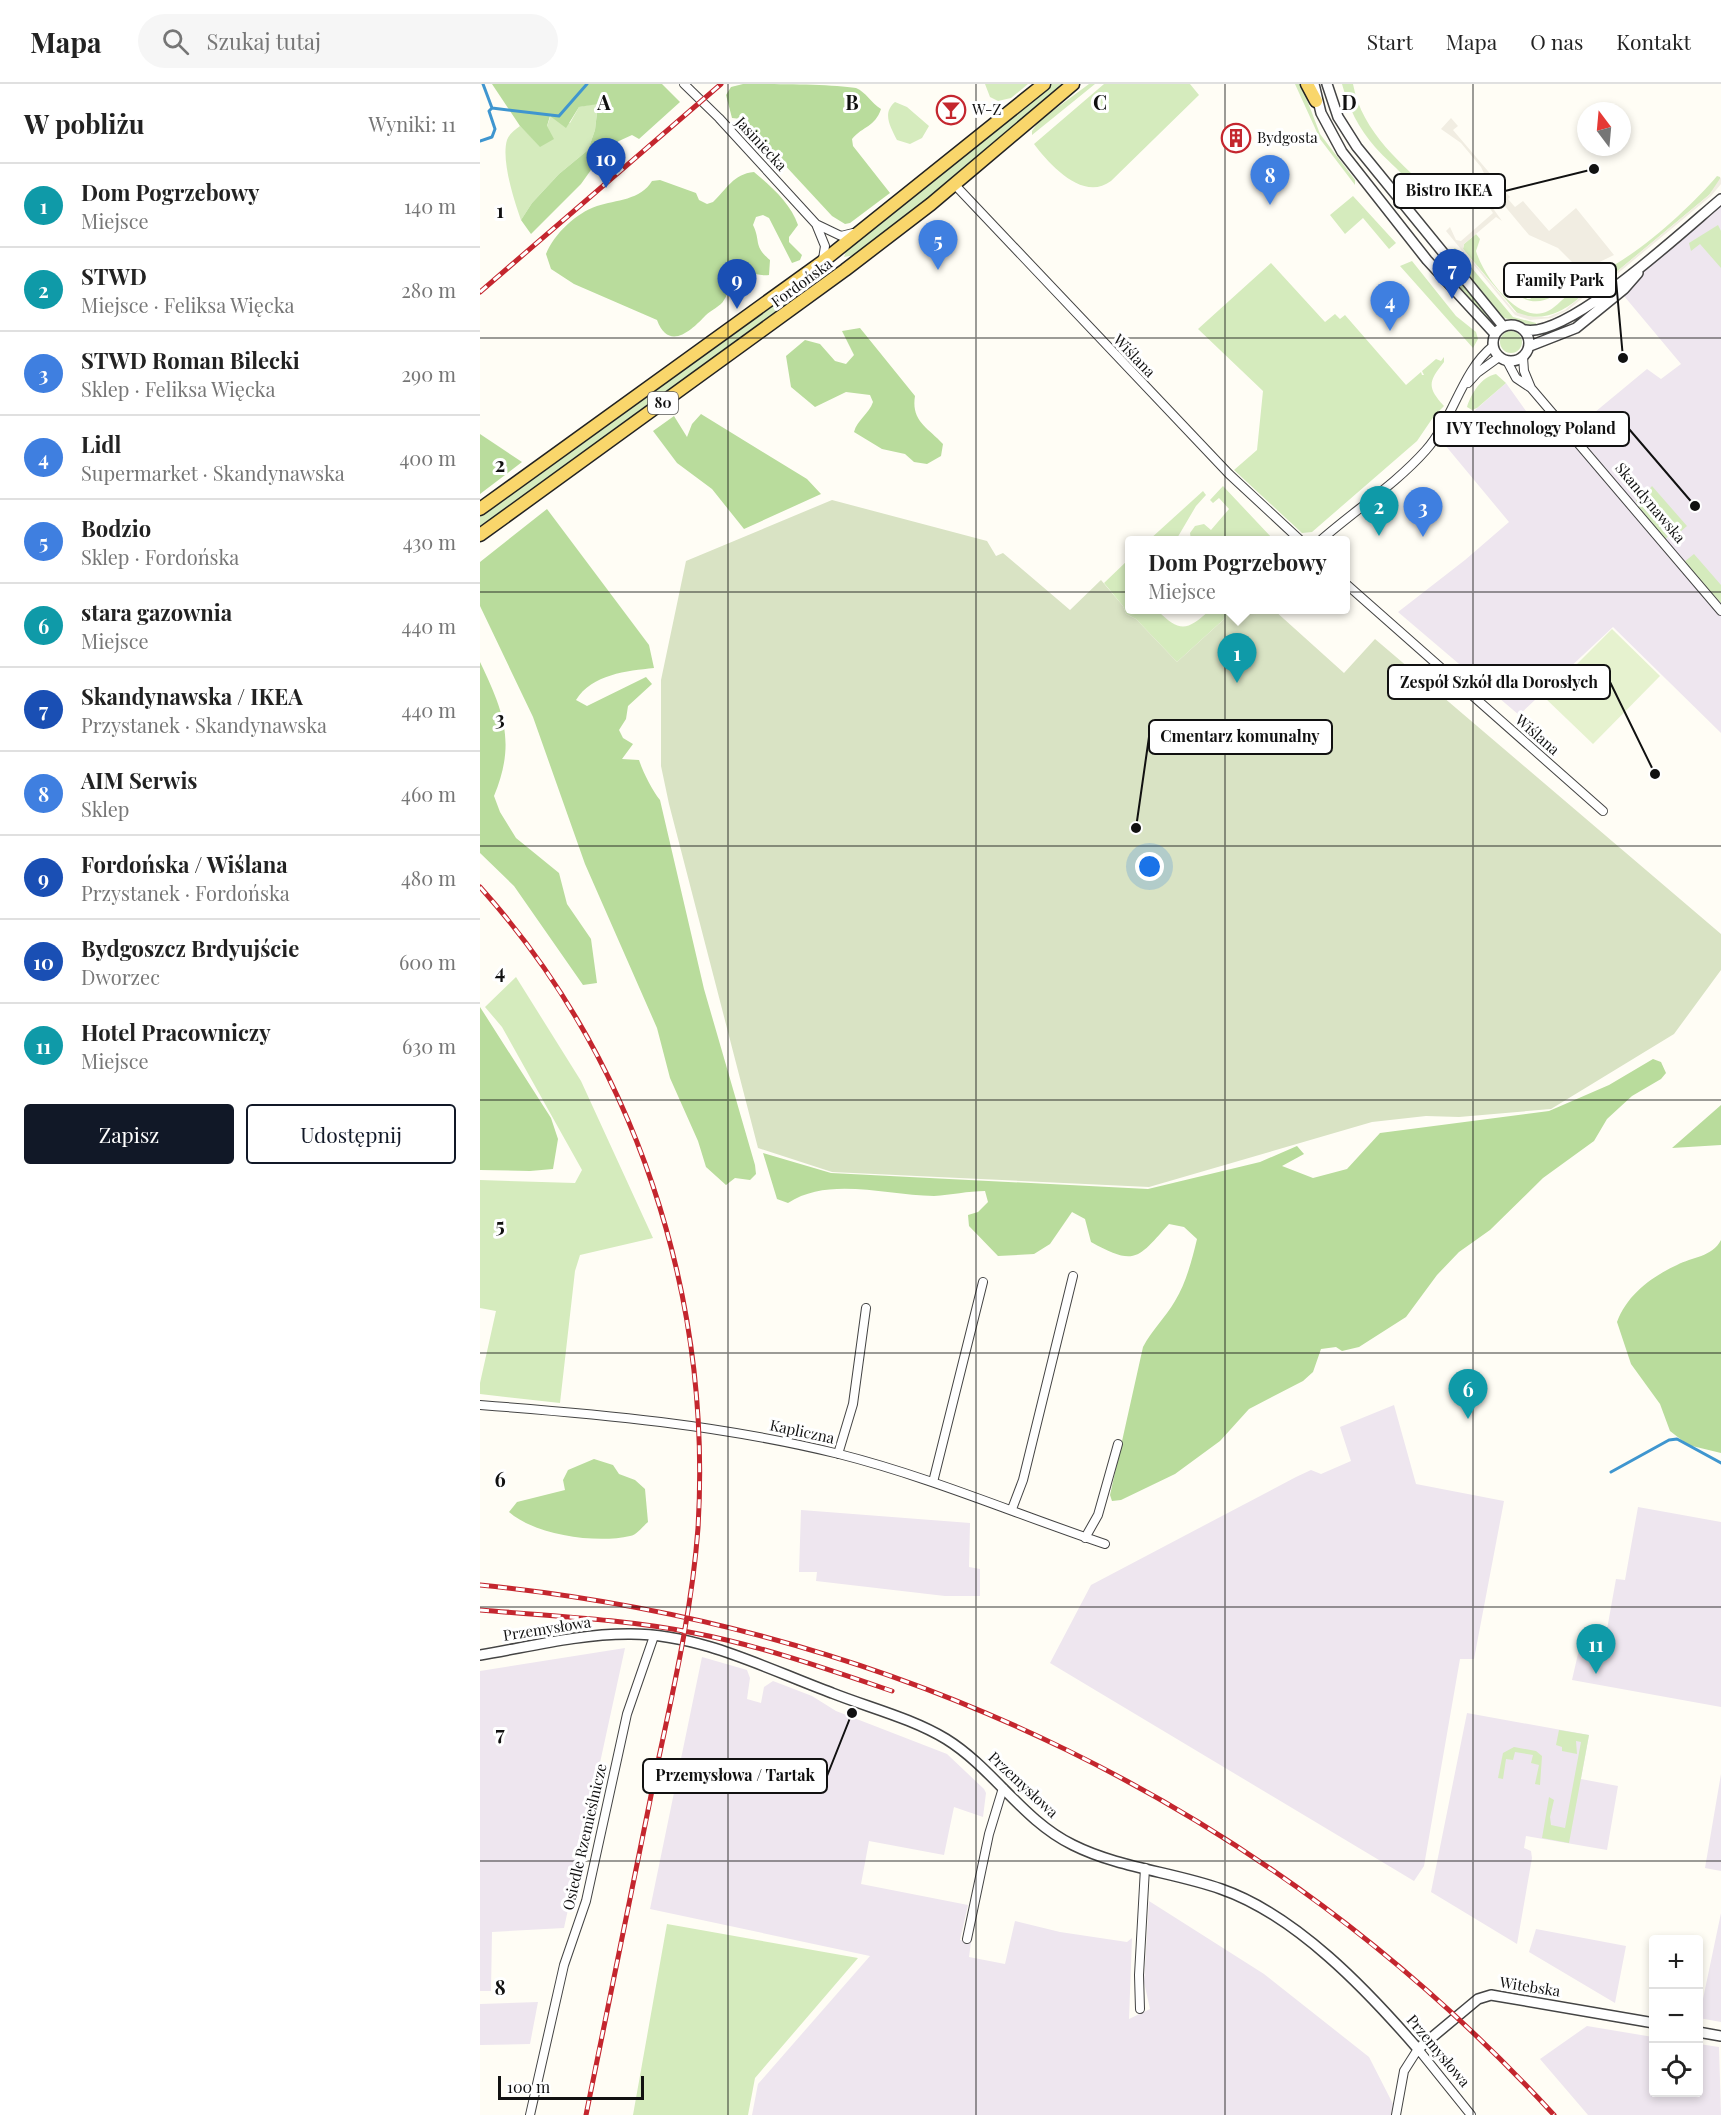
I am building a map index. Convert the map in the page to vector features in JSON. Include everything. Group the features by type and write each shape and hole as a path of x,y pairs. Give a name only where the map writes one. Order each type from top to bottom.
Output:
{"main road":[{"name":"Fordońska","path":"480,509 822,262 1044,84"},
{"name":"Fordońska","path":"480,535 845,270 955,185 1074,84"},
{"path":"1307,84 1316,101"}],"street":[{"name":"Jasiniecka","path":"684,84 719,118 816,224 825,246 822,262"},
{"path":"1314,84 1316,101 1327,127 1342,152 1427,260 1495,334"},
{"path":"1327,84 1338,117 1357,147 1503,326"},
{"name":"Wiślana","path":"955,185 1229,474 1296,536"},
{"path":"1326,536 1427,450 1446,424 1476,361 1493,346 1495,334 1503,326 1514,325 1525,330 1545,329 1575,314 1652,257 1721,199"},
{"name":"Jasiniecka","path":"816,224 841,236 869,225"},
{"path":"1464,389 1477,373 1503,359 1522,357 1530,346 1576,328 1624,289 1652,257"},
{"path":"1525,330 1530,346"},
{"path":"1493,346 1503,359"},
{"name":"Skandynawska","path":"1522,357 1531,388 1721,611"},
{"name":"Skandynawska","path":"1503,359 1522,385 1531,388"},
{"name":"Wiślana","path":"1350,587 1603,811"},
{"path":"1012,1509 1023,1480 1073,1276"},
{"path":"933,1482 983,1282"},
{"path":"838,1454 854,1404 866,1308"},
{"name":"Kapliczna","path":"480,1405 583,1413 738,1431 838,1454 933,1482 1105,1544"},
{"path":"1085,1538 1098,1515 1118,1443"},
{"name":"Przemysłowa","path":"480,1655 610,1635 654,1636 694,1642 906,1720 947,1740 1058,1837 1088,1852 1217,1888 1264,1909 1357,1982 1418,2049 1471,2115"},
{"name":"Osiedle Rzemieślnicze","path":"530,2115 564,1965 586,1901 627,1714 654,1636"},
{"path":"967,1939 989,1834 1003,1788"},
{"path":"1140,2009 1138,1975 1144,1868"},
{"name":"Witebska","path":"1418,2049 1478,1999 1491,1995 1649,2023"},
{"path":"1703,2033 1721,2036"},
{"path":"1396,2115 1404,2071 1418,2049"}],"shaded area":[{"path":"1451,118 1458,126 1453,130 1510,197 1508,199 1515,207 1523,201 1549,231 1576,208 1614,255 1581,271 1558,248 1529,235 1493,192 1481,167 1461,143 1441,129"},
{"path":"1721,177 1721,184 1711,196 1617,274 1594,289 1591,287 1589,282 1592,276 1594,275 1593,280 1598,283 1614,274 1709,195"},
{"path":"1721,200 1721,733 1613,627 1519,715 1398,612 1465,560 1509,522 1445,445 1458,425 1506,383 1554,446 1647,369 1661,379 1681,364 1619,290"},
{"path":"1489,207 1492,207 1502,221 1496,217 1464,244 1463,249 1515,312 1532,317 1548,317 1565,310 1578,299 1579,291 1585,296 1568,310 1552,318 1530,320 1515,315 1446,231 1450,227 1456,240 1461,241 1493,213"},
{"path":"1394,1405 1416,1484 1504,1501 1474,1659 1460,1659 1424,1866 1414,1881 1050,1663 1091,1585 1296,1477 1311,1470 1321,1474 1351,1461 1340,1427"},
{"path":"1638,1507 1721,1522 1721,1707 1572,1680 1583,1632 1606,1635 1616,1579 1625,1580"},
{"path":"801,1510 970,1523 969,1567 980,1569 980,1596 945,1596 816,1581 817,1572 799,1572"},
{"path":"625,1648 564,1928 492,1932 491,1991 480,1991 480,1671"},
{"path":"702,1657 747,1670 750,1678 747,1699 761,1703 764,1687 773,1681 812,1696 836,1711 947,1754 984,1789 986,1793 983,1817 954,1807 944,1855 869,1841 861,1884 968,1905 960,1940 971,1942 969,1957 1005,1964 1015,1921 1060,1932 1127,1942 1132,1938 1129,2019 1150,2009 1144,1982 1149,1901 1264,1974 1369,2057 1393,2104 1391,2115 752,2115 758,2084 870,1956 650,1909"},
{"path":"1467,1713 1589,1735 1581,1779 1618,1786 1607,1850 1526,1836 1524,1848 1531,1851 1532,1858 1517,1944 1431,1892"},
{"path":"1721,1774 1721,1871 1705,1868"},
{"path":"1721,1913 1721,2022 1703,2019 1703,1999"},
{"path":"1536,1929 1626,1946 1615,2003 1529,1952"},
{"path":"538,2002 530,2044 480,2045 480,2004"},
{"path":"1587,2026 1649,2036 1649,2097 1703,2097 1703,2045 1719,2047 1721,2115 1588,2115 1540,2059"}],"green space":[{"path":"492,84 662,84 680,102 639,139 632,135 608,146 581,184 531,234 521,220 532,203 559,174 588,150 595,130 598,104 579,107 566,128 550,116 547,126 554,139 540,147 520,126"},
{"path":"743,84 832,86 856,88 863,92 881,109 872,123 852,139 853,146 890,193 850,223 845,224 832,216 781,161 766,153 741,119 732,118 726,95 731,87"},
{"path":"985,84 1028,84 1011,98 998,101 990,97"},
{"path":"1052,84 1066,84 969,166 855,255 844,257 847,249"},
{"path":"1089,84 1095,84 1032,135 1039,121"},
{"path":"1104,84 1190,84 1199,95 1111,181 1100,186 1089,187 1068,178 1049,162 1034,144"},
{"path":"1295,84 1301,84 1320,134 1355,180 1355,185 1320,139"},
{"path":"1342,84 1353,84 1365,118 1375,133 1398,160 1437,197 1437,209 1431,207 1412,181 1408,181 1369,140 1347,101"},
{"path":"895,102 907,107 929,126 922,138 910,144 897,140 888,115"},
{"path":"598,103 595,130 588,150 559,174 532,203 521,220 507,169 506,148 509,136 520,126 540,146 551,115 570,123 579,107"},
{"path":"754,172 780,196 795,217 798,225 789,237 789,242 802,255 800,260 792,263 769,218 763,215 756,217 753,225 759,247 770,260 769,275 745,273 737,276 723,302 688,332 681,335 668,335 662,330 657,320 574,284 551,269 546,254 554,239 567,225 589,209 635,196 652,181 660,180 696,193 699,200 707,204 713,202 735,179"},
{"path":"1717,176 1720,177 1720,181 1709,195 1614,274 1599,283 1595,282 1594,275 1610,268 1660,232"},
{"path":"1353,196 1396,243 1389,249 1363,218 1345,234 1330,215"},
{"path":"1718,225 1721,231 1721,268 1700,244 1691,251 1689,243"},
{"path":"1476,234 1480,239 1476,251 1486,273 1514,305 1537,314 1548,311 1571,293 1579,291 1578,299 1550,315 1535,317 1518,314 1463,249 1464,244"},
{"path":"1455,248 1513,317 1536,323 1537,327 1501,317 1450,251"},
{"path":"1442,258 1496,323 1494,327 1436,263"},
{"path":"1412,261 1456,316 1476,332 1478,339 1473,348 1400,266"},
{"path":"1271,263 1325,322 1335,314 1340,319 1345,315 1406,385 1421,372 1424,375 1422,371 1436,359 1441,361 1444,357 1444,362 1432,380 1432,389 1444,406 1434,416 1417,441 1312,532 1302,533 1234,470 1257,450 1263,391 1198,329"},
{"path":"828,264 836,264 834,273 480,530 480,517"},
{"path":"1562,274 1569,276 1569,283 1550,298 1529,301 1515,293 1519,289 1527,299 1530,299"},
{"path":"860,328 915,396 914,405 918,418 943,444 941,456 927,464 914,462 905,454 882,449 854,432 873,402 870,395 846,392 815,407 791,387 786,356 805,340 820,344 835,361 846,364 854,355 842,331"},
{"path":"1511,331 1519,334 1522,342 1519,350 1511,353 1503,350 1500,342 1503,334"},
{"path":"1496,374 1506,383 1477,408 1472,410 1467,407 1477,387"},
{"path":"701,414 807,479 821,494 744,529 712,489 677,463 653,431 674,416 687,437 692,424"},
{"path":"480,434 522,462 480,494"},
{"path":"1223,486 1270,536 1190,536 1195,526 1204,524 1211,530 1229,509 1219,498 1213,503 1210,500"},
{"path":"1652,486 1687,526 1680,532 1647,492"},
{"path":"1638,488 1675,531 1665,539 1639,508 1636,502"},
{"path":"1203,491 1206,495 1196,506 1178,536 1153,536"},
{"path":"832,500 987,541 996,556 1003,553 1070,610 1101,580 1123,606 1125,614 1136,619 1177,662 1230,614 1278,614 1344,673 1375,639 1721,934 1721,970 1674,1034 1551,1109 1459,1117 1426,1116 1372,1122 1149,1187 832,1172 758,1148 661,766 661,680 686,561"},
{"path":"547,509 649,645 654,668 611,675 601,679 591,684 576,700 587,706 646,677 652,684 628,706 626,719 619,730 623,738 633,744 622,759 639,760 660,800 704,989 755,1165 756,1174 750,1180 735,1178 726,1185 706,1167 698,1141 670,1078 657,1028 585,864 533,717 480,606 480,562"},
{"path":"1694,554 1721,585 1721,603 1684,562"},
{"path":"1125,563 1125,611 1123,606 1104,583"},
{"path":"1126,614 1162,614 1172,623 1183,626 1195,622 1205,614 1230,614 1177,662 1136,619"},
{"path":"1612,629 1660,676 1593,744 1544,697"},
{"path":"480,662 501,712 506,743 501,777 494,796 500,812 516,838 559,873 567,904 591,939 597,983 583,985 514,886 480,853"},
{"path":"516,977 581,1081 653,1238 580,1255 575,1271 560,1403 480,1394 480,1383 496,1311 480,1308 480,1180 575,1183 582,1170 502,1027 485,1007"},
{"path":"480,1007 551,1118 558,1139 553,1169 480,1170"},
{"path":"1653,1059 1661,1062 1666,1073 1661,1079 1632,1096 1607,1119 1594,1141 1543,1178 1490,1230 1459,1252 1437,1275 1406,1317 1359,1347 1342,1351 1336,1347 1321,1349 1313,1372 1303,1381 1249,1409 1220,1441 1175,1474 1121,1500 1112,1501 1110,1495 1143,1347 1179,1294 1197,1239 1184,1227 1169,1224 1143,1251 1135,1255 1118,1255 1091,1242 1085,1219 1072,1212 1050,1244 1034,1254 998,1256 969,1226 968,1215 978,1212 988,1202 985,1191 934,1196 840,1189 804,1195 788,1203 777,1199 763,1153 831,1173 1148,1189 1260,1162 1297,1146 1304,1154 1282,1166 1313,1178 1347,1169 1380,1133 1549,1111 1609,1085"},
{"path":"1721,1105 1721,1145 1672,1148"},
{"path":"1721,1240 1721,1453 1688,1445 1670,1431 1660,1404 1631,1364 1617,1322 1627,1303 1649,1281 1677,1265 1707,1253"},
{"path":"594,1459 613,1465 619,1474 635,1480 645,1489 648,1522 635,1534 600,1539 566,1536 534,1527 509,1512 517,1502 565,1490 563,1480 568,1470"},
{"path":"1559,1730 1589,1735 1569,1843 1542,1838 1549,1797 1554,1800 1550,1817 1551,1825 1565,1828 1581,1742 1576,1741 1577,1754 1562,1751 1562,1747 1556,1745"},
{"path":"1514,1747 1536,1751 1542,1756 1540,1785 1535,1784 1539,1765 1531,1763 1533,1755 1515,1752 1513,1760 1506,1759 1503,1779 1498,1778 1503,1753"},
{"path":"667,1924 858,1958 755,2078 748,2115 633,2115"}],"waterway":[{"path":"483,84 492,108"},
{"path":"480,141 492,137 495,129 489,111 492,108 559,116 587,84"},
{"path":"1611,1472 1669,1440 1677,1439 1721,1463"}],"railway":[{"path":"480,292 721,84"},
{"path":"480,887 535,955 582,1028 621,1105 653,1185 676,1269 692,1354 699,1441 698,1528 687,1620 586,2115"},
{"path":"480,1585 634,1607 783,1642 928,1690 1066,1750 1199,1823 1325,1908 1443,2005 1554,2115"},
{"path":"480,1610 614,1621 694,1633 769,1651 892,1691"}],"place":[{"name":"W-Z","path":"951,110"},
{"name":"Bydgosta","path":"1236,138"},
{"name":"Bistro IKEA","path":"1594,169"},
{"name":"Bydgoszcz Brdyujście","path":"606,188"},
{"name":"AIM Serwis","path":"1270,205"},
{"name":"Bodzio","path":"938,270"},
{"name":"Skandynawska / IKEA","path":"1452,299"},
{"name":"Fordońska / Wiślana","path":"737,309"},
{"name":"Lidl","path":"1390,331"},
{"name":"Family Park","path":"1623,358"},
{"name":"IVY Technology Poland","path":"1695,506"},
{"name":"STWD","path":"1379,536"},
{"name":"STWD Roman Bilecki","path":"1423,537"},
{"name":"Dom Pogrzebowy","path":"1237,683"},
{"name":"Zespół Szkół dla Dorosłych","path":"1655,774"},
{"name":"Cmentarz komunalny","path":"1136,828"},
{"name":"stara gazownia","path":"1468,1419"},
{"name":"Hotel Pracowniczy","path":"1596,1674"},
{"name":"Przemysłowa / Tartak","path":"852,1713"}]}
